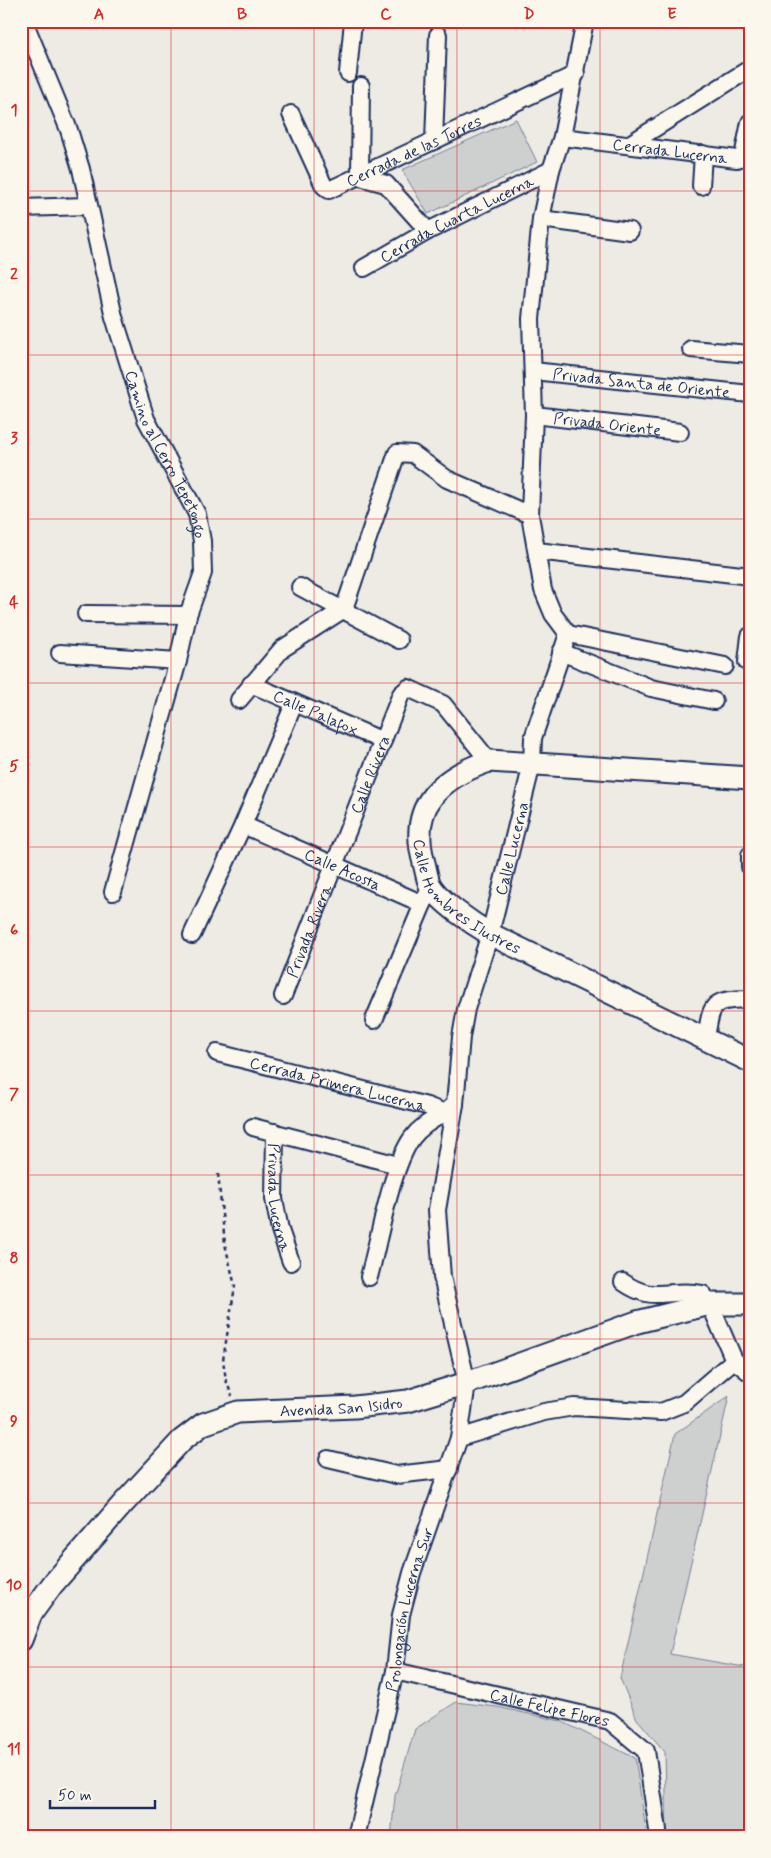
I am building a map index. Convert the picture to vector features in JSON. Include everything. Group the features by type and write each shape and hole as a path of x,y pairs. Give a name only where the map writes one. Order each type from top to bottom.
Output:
{"main road":[{"name":"Calle Hombres Ilustres","path":"750,778 489,761 466,769 443,784 428,802 420,824 420,849 427,895 490,934 750,1061"},
{"name":"Avenida San Isidro","path":"21,1640 31,1614 52,1585 182,1440 202,1424 238,1412 355,1407 408,1402 467,1384 637,1322 710,1304 750,1304"}],"street":[{"name":"Camino al Cerro Tepetongo","path":"24,21 69,130 114,317 146,419 196,514 202,541 202,573 188,615 178,661 113,892"},
{"path":"348,73 353,21"},
{"path":"585,21 576,74 562,137 551,170 542,219 531,319 534,415 530,515 543,590 554,614 568,634 725,666"},
{"path":"434,141 438,34"},
{"path":"628,145 746,72"},
{"name":"Cerrada de las Torres","path":"291,114 324,186 329,190 576,74"},
{"path":"361,86 360,177 386,184 428,231"},
{"name":"Cerrada Lucerna","path":"562,137 737,159 743,156 750,122"},
{"path":"701,186 703,154"},
{"name":"Cerrada Cuarta Lucerna","path":"364,268 428,231 551,170"},
{"path":"21,208 88,206"},
{"path":"542,219 630,231"},
{"path":"690,349 750,354"},
{"name":"Privada Santa de Oriente","path":"533,371 750,394"},
{"name":"Privada Oriente","path":"534,415 680,432"},
{"path":"239,700 282,649 344,609 397,453 413,454 447,479 530,515"},
{"path":"537,551 750,576"},
{"path":"300,587 399,640"},
{"path":"86,614 188,615"},
{"name":"Calle Lucerna","path":"467,1384 442,1277 437,1210 450,1108 466,1009 490,934 532,764 533,738 568,634"},
{"path":"747,662 750,636"},
{"path":"562,652 651,688 714,701"},
{"path":"60,653 178,661"},
{"name":"Calle Palafox","path":"251,684 383,741"},
{"name":"Calle Rivera","path":"334,864 401,694 408,688 443,704 489,761"},
{"path":"192,935 243,825 294,704"},
{"name":"Calle Acosta","path":"243,825 334,864 427,895"},
{"path":"750,855 750,867"},
{"name":"Privada Rivera","path":"283,996 334,864"},
{"path":"374,1020 427,895"},
{"path":"706,1038 711,1008 716,1003 731,999 750,999"},
{"name":"Cerrada Primera Lucerna","path":"216,1053 427,1106 450,1108"},
{"path":"369,1277 398,1165 412,1138 432,1120 450,1108"},
{"path":"253,1127 398,1165"},
{"name":"Privada Lucerna","path":"274,1132 274,1199 280,1230 291,1262"},
{"path":"622,1282 637,1292 655,1296 693,1292 703,1294 710,1304 734,1360 750,1373"},
{"path":"459,1438 544,1412 574,1407 661,1412 684,1403 734,1360"},
{"name":"Prolongación Lucerna Sur","path":"356,1837 395,1671 401,1615 412,1573 459,1438 467,1384"},
{"path":"328,1459 396,1475 449,1469"},
{"name":"Calle Felipe Flores","path":"395,1671 610,1721 646,1751 658,1830"}],"path":[{"path":"218,1174 224,1244 235,1286 223,1360 226,1380 238,1412"}],"shaded area":[{"path":"516,119 537,162 428,214 402,170"},
{"path":"729,1396 670,1654 750,1668 750,1837 667,1837 665,1752 637,1719 620,1678 675,1434"},
{"path":"456,1702 497,1707 561,1721 635,1758 647,1837 391,1837 395,1796 415,1729"}]}
